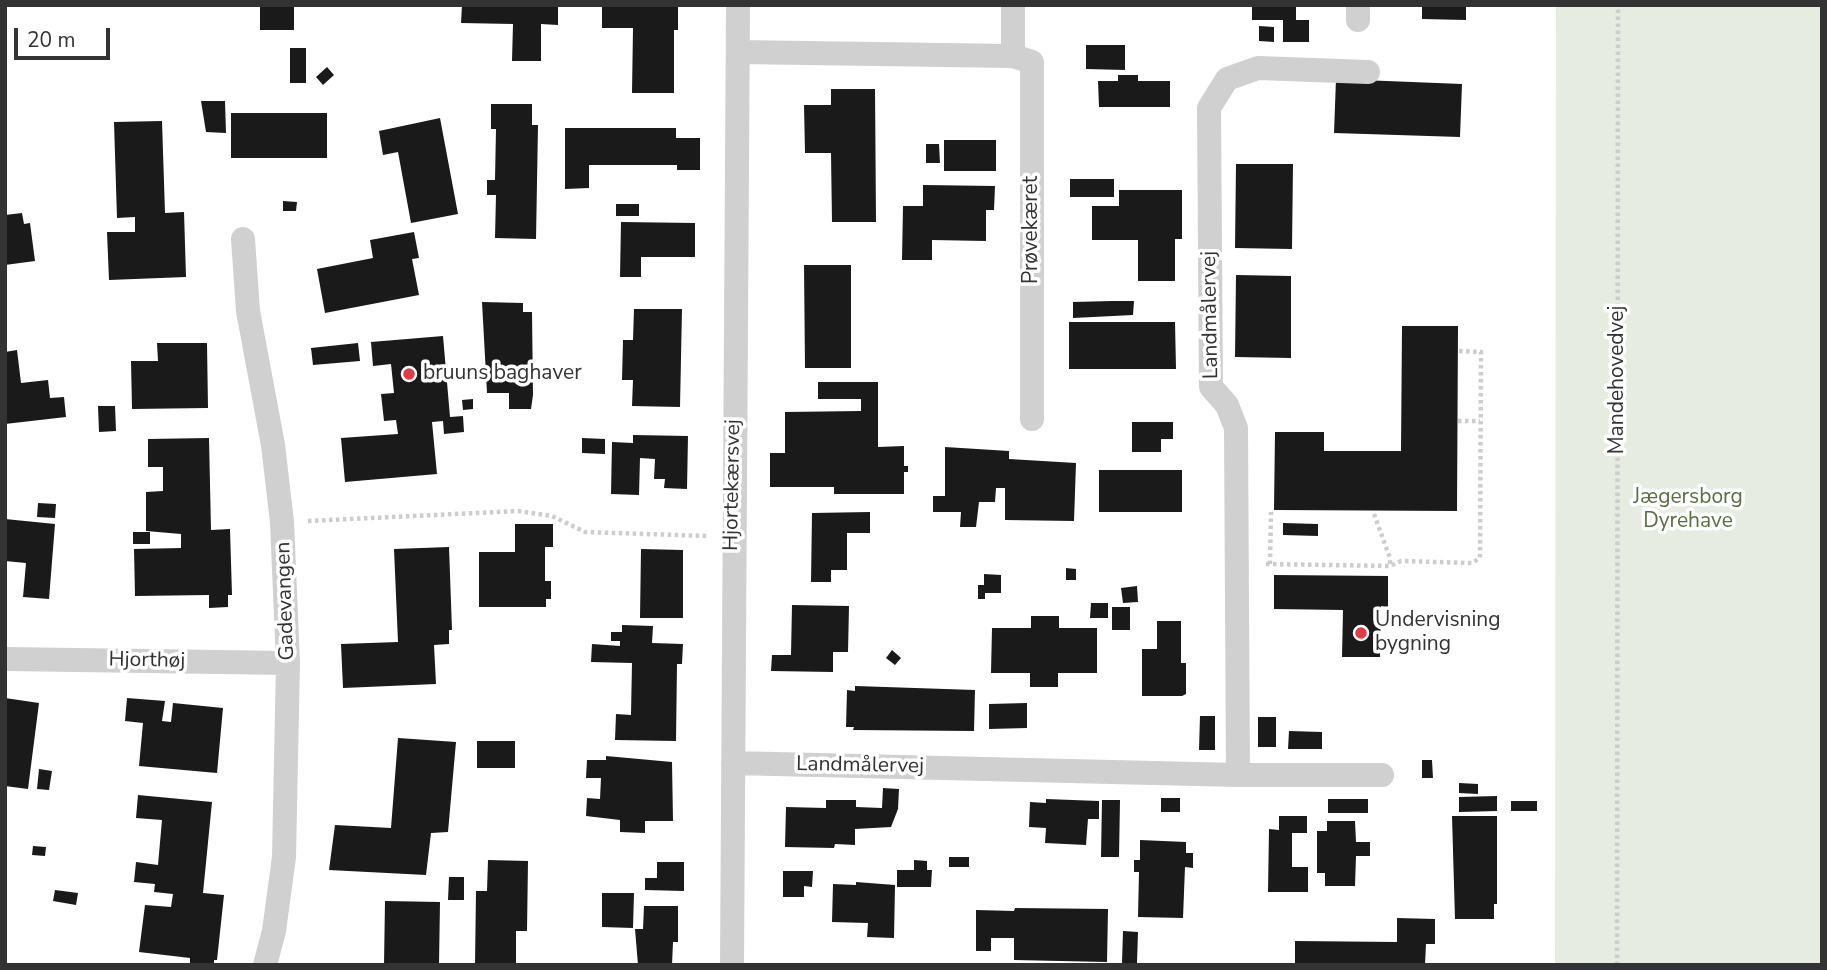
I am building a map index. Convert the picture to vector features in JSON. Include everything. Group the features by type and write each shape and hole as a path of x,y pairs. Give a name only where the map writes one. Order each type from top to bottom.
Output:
{"street":[{"name":"Hjortekærsvej","path":"732,965 738,5"},
{"path":"738,52 1013,56 1013,5"},
{"name":"Prøvekæret","path":"1013,56 1032,62 1032,419"},
{"name":"Landmålervej","path":"1238,775 1236,428 1227,405 1211,387 1209,108 1227,79 1258,68 1368,72"},
{"name":"Gadevangen","path":"243,239 248,311 273,445 282,522 288,663 284,858 274,931 265,965"},
{"name":"Hjorthøj","path":"5,659 288,663"},
{"name":"Landmålervej","path":"733,763 1238,775 1382,775"}],"path":[{"name":"Mandehovedvej","path":"1617,965 1618,5"},
{"path":"1237,565 1390,566 1401,561 1472,563 1480,558 1480,352 1458,351"},
{"path":"1458,421 1480,421"},
{"path":"282,522 517,511 552,516 585,532 733,536"},
{"path":"1270,565 1271,512"},
{"path":"1374,513 1391,558 1390,566"}],"green space":[{"name":"Jægersborg Dyrehave","path":"1556,5 1822,5 1822,965 1555,965"}],"building":[{"path":"260,5 294,5 294,30 260,30"},
{"path":"462,5 558,5 558,25 541,24 541,61 512,61 513,24 461,23"},
{"path":"602,5 678,5 678,30 674,30 674,93 632,93 633,28 602,28"},
{"path":"1252,5 1296,5 1296,20 1309,20 1309,42 1283,42 1283,20 1252,20"},
{"path":"1422,5 1466,5 1466,20 1422,19"},
{"path":"1259,26 1274,27 1274,42 1259,41"},
{"path":"1086,45 1125,45 1125,70 1086,69"},
{"path":"290,48 306,48 306,83 290,83"},
{"path":"327,67 334,75 323,85 316,77"},
{"path":"1118,75 1138,75 1138,81 1170,81 1170,107 1099,107 1098,81 1118,81"},
{"path":"1336,79 1462,84 1460,137 1334,133"},
{"path":"831,89 875,89 876,222 832,222 831,153 805,153 804,105 831,105"},
{"path":"201,101 225,101 226,133 206,132"},
{"path":"491,104 532,104 532,125 538,125 536,239 495,238 496,195 487,195 487,180 495,180 496,129 491,129"},
{"path":"231,113 327,113 327,158 231,158"},
{"path":"440,118 458,214 411,223 398,152 383,155 379,131"},
{"path":"162,121 165,213 184,212 186,277 109,280 107,232 135,232 135,217 117,218 114,122"},
{"path":"565,128 676,128 676,138 700,138 700,170 677,170 677,165 589,165 589,188 565,189"},
{"path":"944,140 996,140 996,171 944,171"},
{"path":"926,144 939,144 940,163 926,163"},
{"path":"1236,164 1293,164 1292,249 1235,248"},
{"path":"1070,179 1114,179 1114,197 1070,197"},
{"path":"923,185 995,186 994,210 986,210 986,241 932,240 932,260 902,260 903,206 923,206"},
{"path":"1119,190 1182,190 1182,239 1175,239 1175,281 1138,281 1138,240 1092,240 1092,206 1119,206"},
{"path":"283,201 297,202 296,211 283,211"},
{"path":"616,204 639,204 639,216 616,216"},
{"path":"22,213 24,224 30,223 35,261 5,265 5,215"},
{"path":"621,222 695,223 695,257 641,257 641,277 620,277"},
{"path":"414,232 419,258 412,259 419,295 325,313 317,269 373,258 370,240"},
{"path":"804,265 851,265 851,368 805,368"},
{"path":"1236,275 1291,276 1291,358 1235,357"},
{"path":"1134,301 1133,315 1073,318 1073,302"},
{"path":"482,302 523,303 523,312 532,312 531,409 509,409 509,393 487,393"},
{"path":"634,309 682,309 680,407 632,406 633,380 622,380 623,340 633,340"},
{"path":"1069,322 1175,322 1176,369 1069,369"},
{"path":"1402,326 1458,326 1457,511 1274,510 1275,432 1324,432 1324,451 1401,451"},
{"path":"443,336 450,417 463,416 464,432 444,434 443,421 432,422 437,474 345,482 341,438 398,434 396,420 384,421 381,394 394,393 391,364 373,366 371,342"},
{"path":"157,343 207,343 208,408 132,409 131,361 158,361"},
{"path":"358,343 360,361 313,365 311,348"},
{"path":"17,350 21,383 48,380 50,398 64,397 66,417 5,424 5,352"},
{"path":"818,382 878,382 878,447 904,446 904,466 908,466 908,472 904,472 904,494 834,494 834,487 770,487 770,453 785,453 785,412 861,411 861,399 818,399"},
{"path":"473,399 473,409 463,410 462,400"},
{"path":"98,406 115,406 116,431 99,432"},
{"path":"1132,422 1173,422 1173,439 1161,439 1161,452 1132,452"},
{"path":"633,435 688,436 687,489 664,488 665,479 654,479 655,459 640,458 639,495 611,494 612,442 633,443"},
{"path":"209,438 211,530 230,529 232,595 228,595 228,607 209,608 209,595 135,596 134,549 181,548 181,534 146,531 146,492 163,491 163,467 148,467 148,439"},
{"path":"582,438 605,439 605,454 582,453"},
{"path":"945,447 1009,451 1009,459 1076,463 1074,521 1005,520 1005,488 996,488 995,502 979,502 976,527 960,527 961,512 933,512 933,496 945,496"},
{"path":"1099,470 1182,470 1182,512 1099,512"},
{"path":"38,503 56,504 55,518 37,517"},
{"path":"870,512 870,533 847,533 847,570 831,570 831,582 811,582 812,513"},
{"path":"5,519 55,524 49,599 23,597 26,563 5,561"},
{"path":"1283,523 1318,524 1318,536 1283,535"},
{"path":"515,524 553,524 553,547 545,547 545,581 551,581 551,599 546,599 546,607 479,607 479,552 515,552"},
{"path":"133,532 150,532 150,544 133,544"},
{"path":"449,547 452,630 449,630 449,644 434,645 436,684 343,688 341,644 398,642 394,549"},
{"path":"641,549 683,550 683,618 640,618"},
{"path":"1066,568 1076,569 1076,580 1066,580"},
{"path":"984,574 1001,575 1001,593 985,593 985,599 978,599 978,585 984,585"},
{"name":"Undervisning bygning","path":"1274,575 1388,576 1388,607 1381,606 1380,657 1342,657 1343,610 1274,609"},
{"path":"1137,586 1138,602 1123,603 1121,588"},
{"path":"1091,603 1108,603 1108,618 1090,618"},
{"path":"792,605 849,606 848,652 833,652 833,672 771,671 772,655 791,655"},
{"path":"1112,607 1130,607 1130,630 1112,630"},
{"path":"1031,616 1059,616 1059,628 1097,628 1097,673 1058,673 1058,687 1030,687 1030,673 991,673 992,628 1031,628"},
{"path":"1157,621 1181,621 1181,663 1186,663 1186,694 1182,696 1142,696 1142,649 1157,649"},
{"path":"622,625 653,626 652,643 683,644 682,664 677,664 676,741 615,740 616,714 631,715 632,663 591,662 592,644 620,646 620,641 611,641 611,632 622,632"},
{"path":"892,650 901,658 895,665 886,658"},
{"path":"855,686 975,690 974,731 853,730 854,727 846,727 847,690 855,691"},
{"path":"5,698 39,703 28,789 5,786"},
{"path":"127,698 165,701 162,721 171,722 173,703 223,708 217,773 139,766 143,723 125,721"},
{"path":"1027,703 1027,728 989,729 989,704"},
{"path":"1200,716 1215,716 1215,750 1199,750"},
{"path":"1258,717 1276,717 1276,747 1258,747"},
{"path":"1289,731 1322,732 1322,749 1288,749"},
{"path":"398,738 456,742 448,832 431,833 426,875 329,870 335,825 391,828"},
{"path":"477,741 515,741 515,768 477,768"},
{"path":"606,756 672,762 673,821 645,821 645,833 620,832 620,820 586,816 587,798 600,799 601,778 586,778 587,760 606,760"},
{"path":"1422,760 1432,760 1433,778 1422,778"},
{"path":"39,769 52,771 49,790 37,789"},
{"path":"1459,783 1478,784 1478,794 1459,793"},
{"path":"883,788 899,789 898,809 891,827 855,829 855,845 835,844 834,848 785,847 786,807 826,808 826,800 856,800 856,807 882,808"},
{"path":"138,795 212,802 203,893 224,895 217,960 214,960 214,965 190,965 190,958 139,952 145,905 171,907 173,894 154,892 155,884 134,882 136,862 158,865 162,820 136,818"},
{"path":"1497,796 1497,811 1459,812 1459,797"},
{"path":"1161,798 1180,798 1180,812 1161,812"},
{"path":"1046,799 1099,801 1099,819 1088,819 1086,845 1045,843 1046,828 1029,827 1030,802 1046,803"},
{"path":"1328,799 1368,799 1368,813 1328,813"},
{"path":"1102,800 1120,800 1119,857 1101,857"},
{"path":"1511,801 1537,801 1537,811 1511,811"},
{"path":"1279,816 1307,816 1307,833 1292,833 1292,867 1308,867 1308,892 1268,892 1269,829 1279,830"},
{"path":"1452,816 1497,816 1497,904 1494,904 1494,919 1455,919"},
{"path":"1327,821 1355,821 1356,842 1370,842 1370,856 1356,856 1355,886 1325,886 1325,873 1317,873 1317,831 1327,831"},
{"path":"1140,840 1186,842 1186,853 1193,853 1193,868 1185,867 1183,918 1138,917 1139,872 1134,872 1134,860 1140,860"},
{"path":"33,846 46,847 45,856 32,855"},
{"path":"949,857 969,857 969,867 949,867"},
{"path":"488,860 528,861 527,931 516,931 516,965 475,965 476,891 487,891"},
{"path":"914,860 927,861 927,870 932,870 931,887 897,887 897,870 914,870"},
{"path":"657,862 684,862 684,891 645,890 645,878 657,878"},
{"path":"783,871 813,871 812,887 804,886 804,897 783,897"},
{"path":"449,877 464,877 464,900 448,900"},
{"path":"856,882 895,885 894,938 867,937 868,923 832,922 833,884 856,885"},
{"path":"55,890 78,893 76,905 53,901"},
{"path":"602,893 634,893 633,928 602,927"},
{"path":"385,901 440,902 439,965 384,965"},
{"path":"644,906 678,906 678,942 673,942 672,965 638,965 635,929 643,929"},
{"path":"1015,908 1108,909 1107,962 1014,960 1014,938 991,938 991,951 976,951 976,910 1014,911"},
{"path":"1397,918 1435,919 1435,944 1426,944 1425,965 1295,965 1295,941 1397,942"},
{"path":"1123,931 1138,932 1137,963 1122,963"}],"place":[{"name":"bruuns baghaver","path":"409,374"},
{"name":"Undervisning bygning","path":"1361,633"}]}
